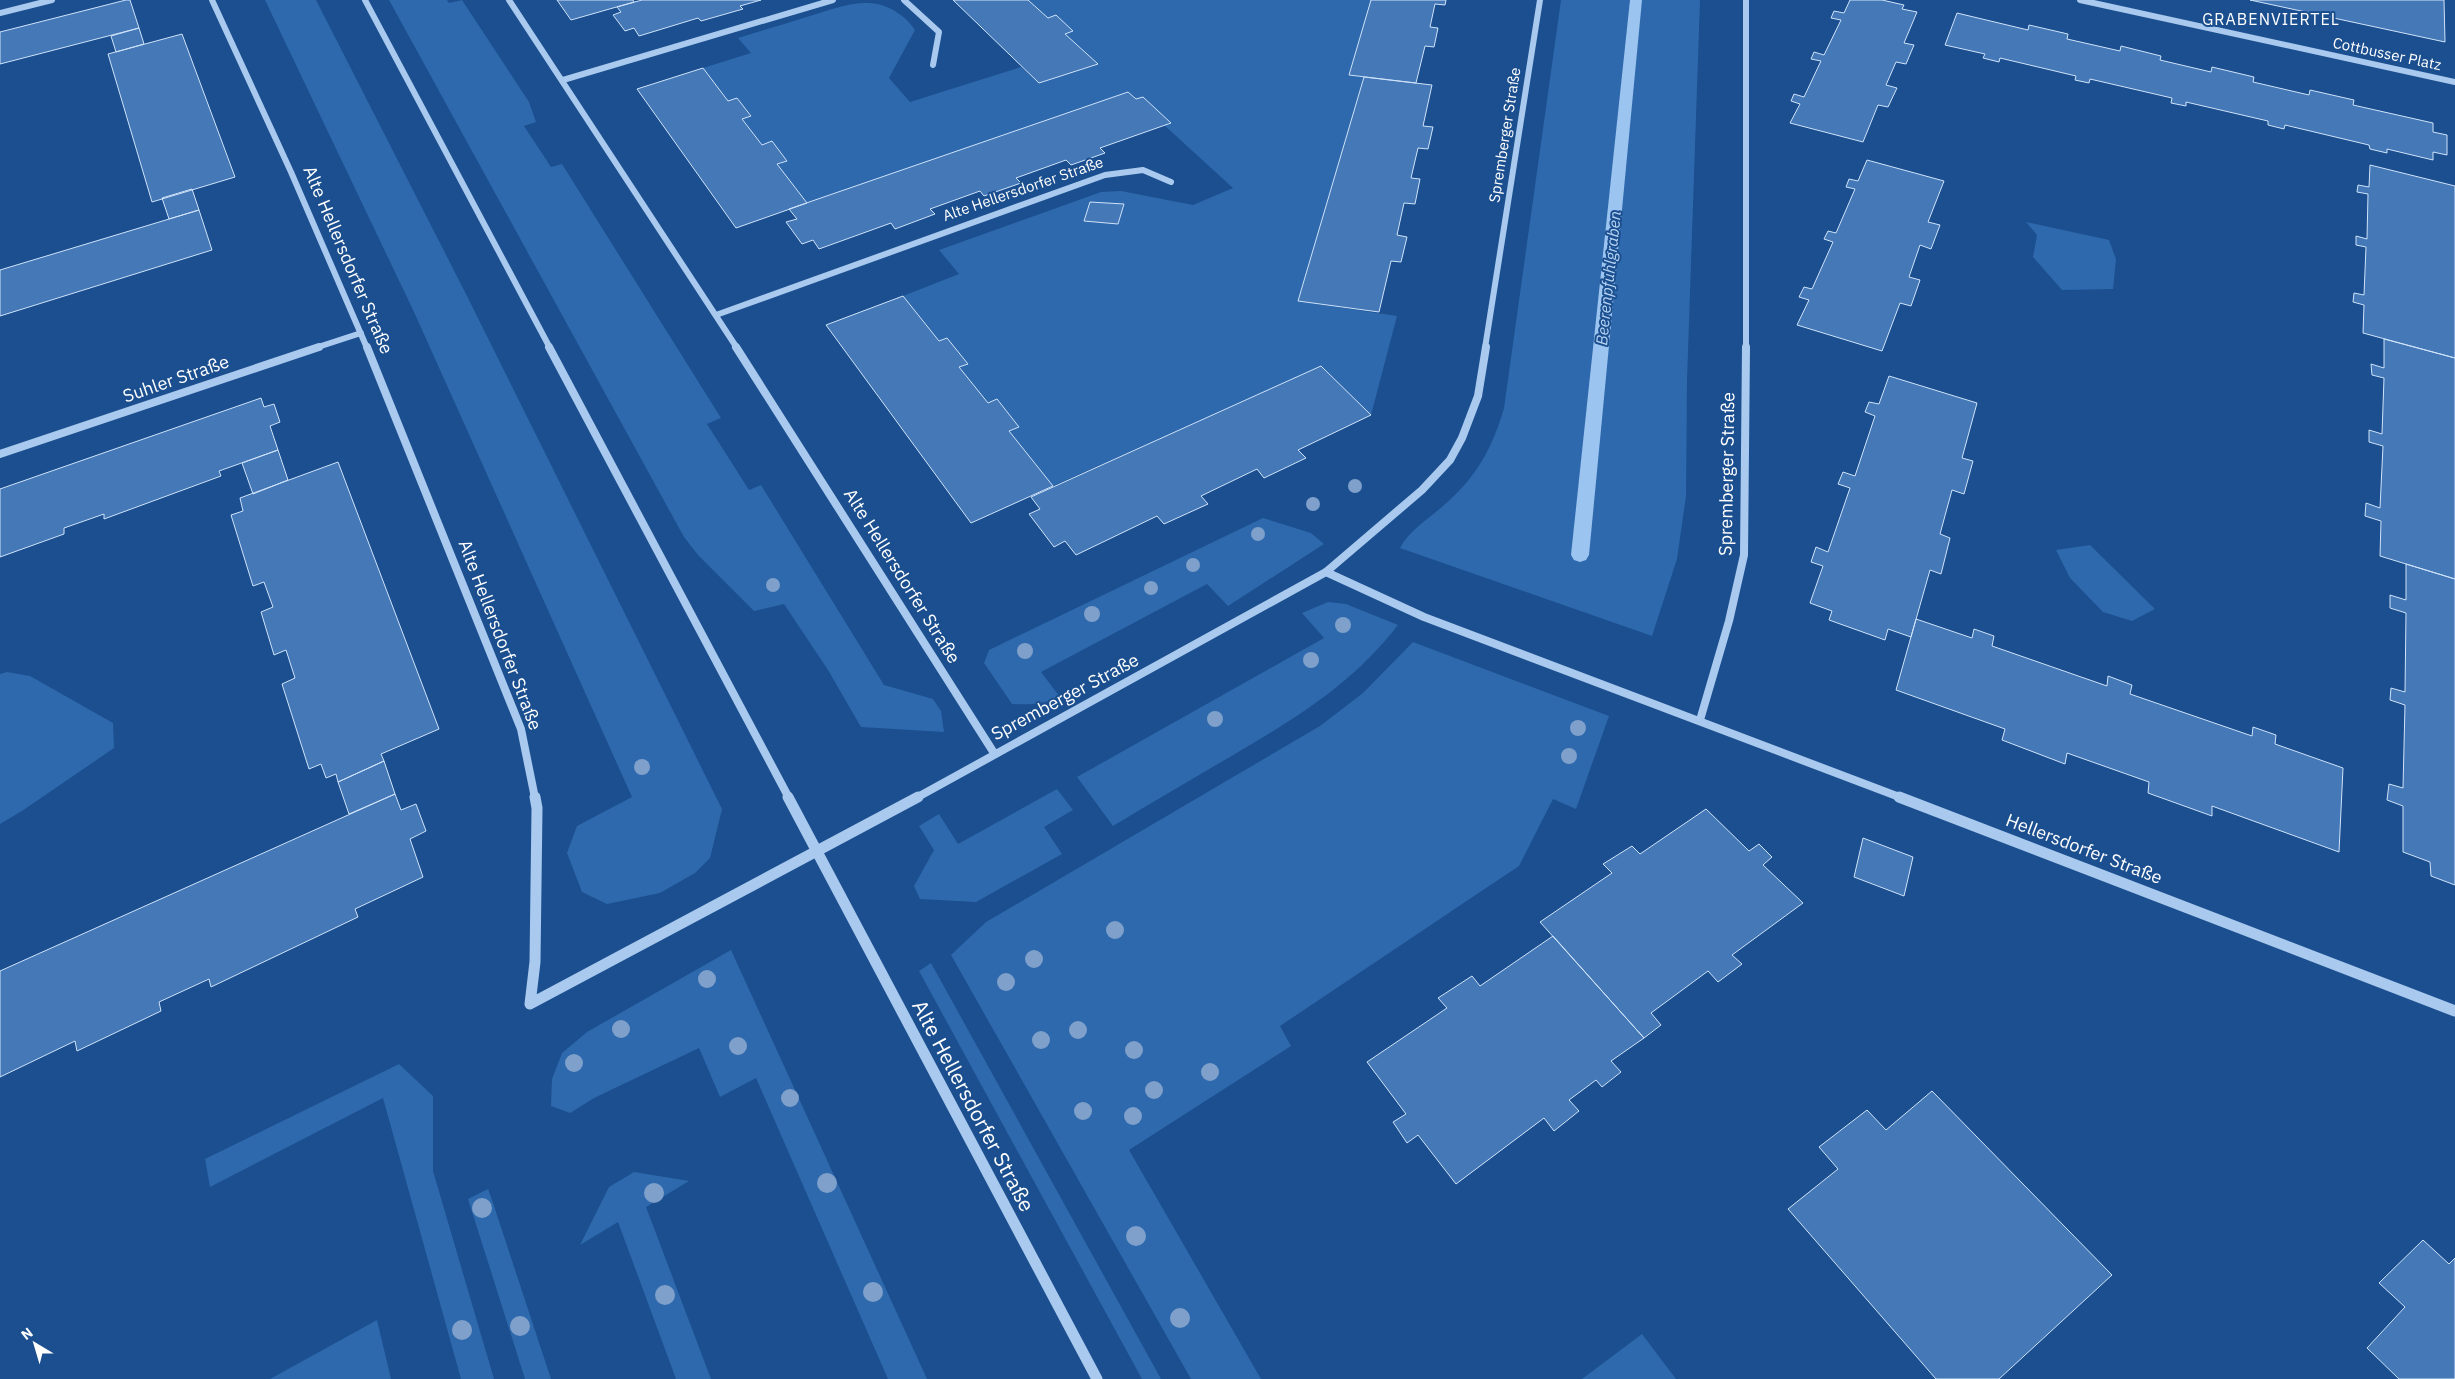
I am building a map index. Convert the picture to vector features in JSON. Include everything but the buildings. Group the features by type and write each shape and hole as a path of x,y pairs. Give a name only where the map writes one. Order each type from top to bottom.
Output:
{"street":[{"path":"0,13 52,0"},
{"name":"Alte Hellersdorfer Straße","path":"212,0 291,172 361,333 521,729 537,808 535,962 530,1004 818,850"},
{"name":"Alte Hellersdorfer Straße","path":"365,0 818,850 1097,1379"},
{"name":"Alte Hellersdorfer Straße","path":"510,0 716,315 994,753"},
{"path":"563,80 833,0"},
{"path":"904,0 939,32 932,65"},
{"name":"Spremberger Straße","path":"818,850 1326,572 1416,496 1450,460 1462,438 1478,396 1540,0"},
{"name":"Spremberger Straße","path":"1700,720 1729,621 1744,555 1746,478 1746,0"},
{"name":"Cottbusser Platz","path":"2080,0 2455,82"},
{"name":"Alte Hellersdorfer Straße","path":"716,315 1105,175 1143,170 1172,182"},
{"name":"Suhler Straße","path":"0,454 361,333"},
{"path":"1326,572 1424,617 1700,720"},
{"name":"Hellersdorfer Straße","path":"1700,720 2455,1011"}],"shaded area":[{"path":"265,0 316,0 467,296 722,809 710,858 695,873 660,893 607,904 582,892 567,853 577,826 632,797 414,312"},
{"path":"389,0 447,0 449,3 462,0 529,102 536,122 524,126 551,167 562,164 721,418 707,424 749,490 761,485 884,685 933,699 941,711 944,732 861,727 828,670 784,604 754,611 698,555 684,537"},
{"path":"1028,0 1371,0 1349,75 1364,77 1298,301 1397,316 1371,415 1320,367 1053,486 1009,431 1019,427 997,399 988,403 959,367 967,364 939,341 903,296 959,274 939,250 1101,192 1121,191 1193,205 1233,188 1164,125 1170,122 1143,97 1136,99 1128,92 807,203 777,164 787,160 772,141 762,145 742,119 751,115 737,98 728,101 703,68 751,53 738,38 839,7 866,3 873,3 894,10 906,19 915,30 889,78 910,102 1021,67 1039,83 1098,64"},
{"path":"1561,0 1700,0 1687,381 1686,496 1677,559 1652,636 1400,548 1414,530 1455,495 1474,473 1489,449 1500,422 1504,408"},
{"path":"2026,222 2109,240 2116,259 2113,289 2062,290 2033,257 2037,235"},
{"path":"1263,518 1311,533 1324,544 1228,606 1207,584 1041,672 1060,697 1036,704 1012,704 984,663 989,650"},
{"path":"2090,545 2155,609 2132,621 2103,612 2070,578 2056,550"},
{"path":"1328,602 1346,604 1398,625 1362,665 1323,698 1258,740 1113,826 1077,777 1324,638 1302,613"},
{"path":"1413,642 1609,716 1576,809 1553,799 1519,866 1280,1026 1291,1046 1129,1150 1261,1379 1191,1379 951,955 986,922 1320,726 1363,693"},
{"path":"7,672 30,676 113,723 114,748 0,824 0,674"},
{"path":"1057,789 1073,810 1044,827 1062,854 976,902 920,899 914,886 934,850 919,826 939,814 958,844"},
{"path":"731,950 927,1379 888,1379 756,1078 720,1097 699,1048 594,1098 570,1113 551,1106 552,1079 562,1053 587,1032"},
{"path":"931,963 1161,1379 1142,1379 919,971"},
{"path":"399,1064 433,1096 433,1171 494,1379 461,1379 383,1098 210,1187 205,1159"},
{"path":"634,1172 689,1181 646,1207 711,1379 676,1379 618,1222 580,1245 609,1187"},
{"path":"488,1189 551,1379 525,1379 468,1199"},
{"path":"377,1320 391,1379 270,1379"},
{"path":"1642,1334 1676,1379 1582,1379"}],"waterway":[{"name":"Beerenpfuhlgraben","path":"1580,555 1636,0"}],"district":[{"name":"GRABENVIERTEL","path":"2271,19"}]}
